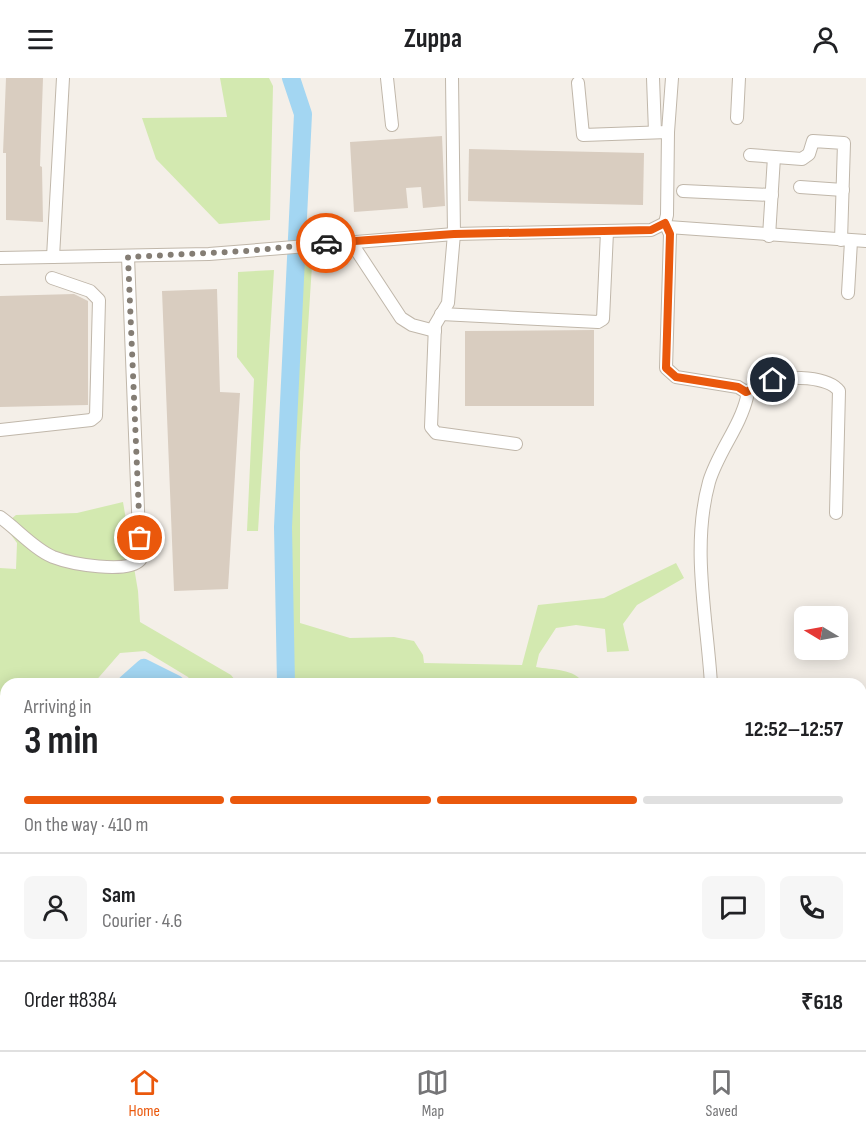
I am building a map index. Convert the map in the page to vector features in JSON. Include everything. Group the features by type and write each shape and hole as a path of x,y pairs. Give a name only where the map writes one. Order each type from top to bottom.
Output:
{"street":[{"path":"52,257 63,78"},
{"path":"387,78 392,125"},
{"path":"452,78 454,234 448,303 437,320 435,331 431,422 434,431 516,444"},
{"path":"653,78 654,132"},
{"path":"672,78 668,132 667,225 670,234 666,368 676,377 738,387 746,392"},
{"path":"737,118 739,78"},
{"path":"579,83 583,135 668,132"},
{"path":"750,155 802,159 809,154 813,141 841,141 845,146 843,190 848,293"},
{"path":"769,236 774,157"},
{"path":"800,187 843,190"},
{"path":"683,191 771,195"},
{"path":"0,258 128,257 247,251 454,234 651,230 667,225 769,236 866,241"},
{"path":"441,314 598,322 603,319 607,231"},
{"path":"351,242 401,318 412,325 435,331"},
{"path":"0,517 53,556 121,568 136,565 140,560 128,257"},
{"path":"0,430 92,420 96,416 99,300 90,291 52,278"},
{"path":"746,392 763,383 783,378 824,381 839,391 836,513"},
{"path":"710,678 700,558 702,531 709,483 745,404 746,392"}],"green space":[{"path":"220,78 269,78 273,86 270,220 219,224 156,159 142,118 227,117"},
{"path":"304,264 312,265 300,452 300,623 350,638 394,637 414,641 423,655 424,663 522,665 538,605 604,598 676,563 684,578 637,605 623,624 629,651 607,652 605,629 576,625 556,628 539,654 536,667 569,672 579,678 293,678 288,493"},
{"path":"274,270 258,531 247,531 254,379 237,357 238,272"},
{"path":"123,502 138,591 140,622 233,678 189,678 145,651 120,653 98,678 0,678 0,568 16,569 17,543 4,525 16,515 77,513"}],"building":[{"path":"6,78 43,78 40,166 42,167 43,222 6,220 6,153 3,153"},
{"path":"442,136 445,206 423,208 421,187 406,188 408,208 354,212 350,142"},
{"path":"469,149 644,153 643,205 468,201"},
{"path":"217,289 220,392 240,393 228,589 174,591 162,291"},
{"path":"74,294 88,301 88,405 0,407 0,296"},
{"path":"594,330 594,406 465,406 465,331"}],"waterway":[{"path":"286,678 283,527 303,114 291,78"},
{"path":"133,678 144,668 164,678"}],"way so far":[{"path":"140,538 128,257 209,254 326,243"}],"route":[{"path":"326,243 454,234 651,230 665,223 670,234 666,368 676,377 738,387 746,392 773,380"}]}
